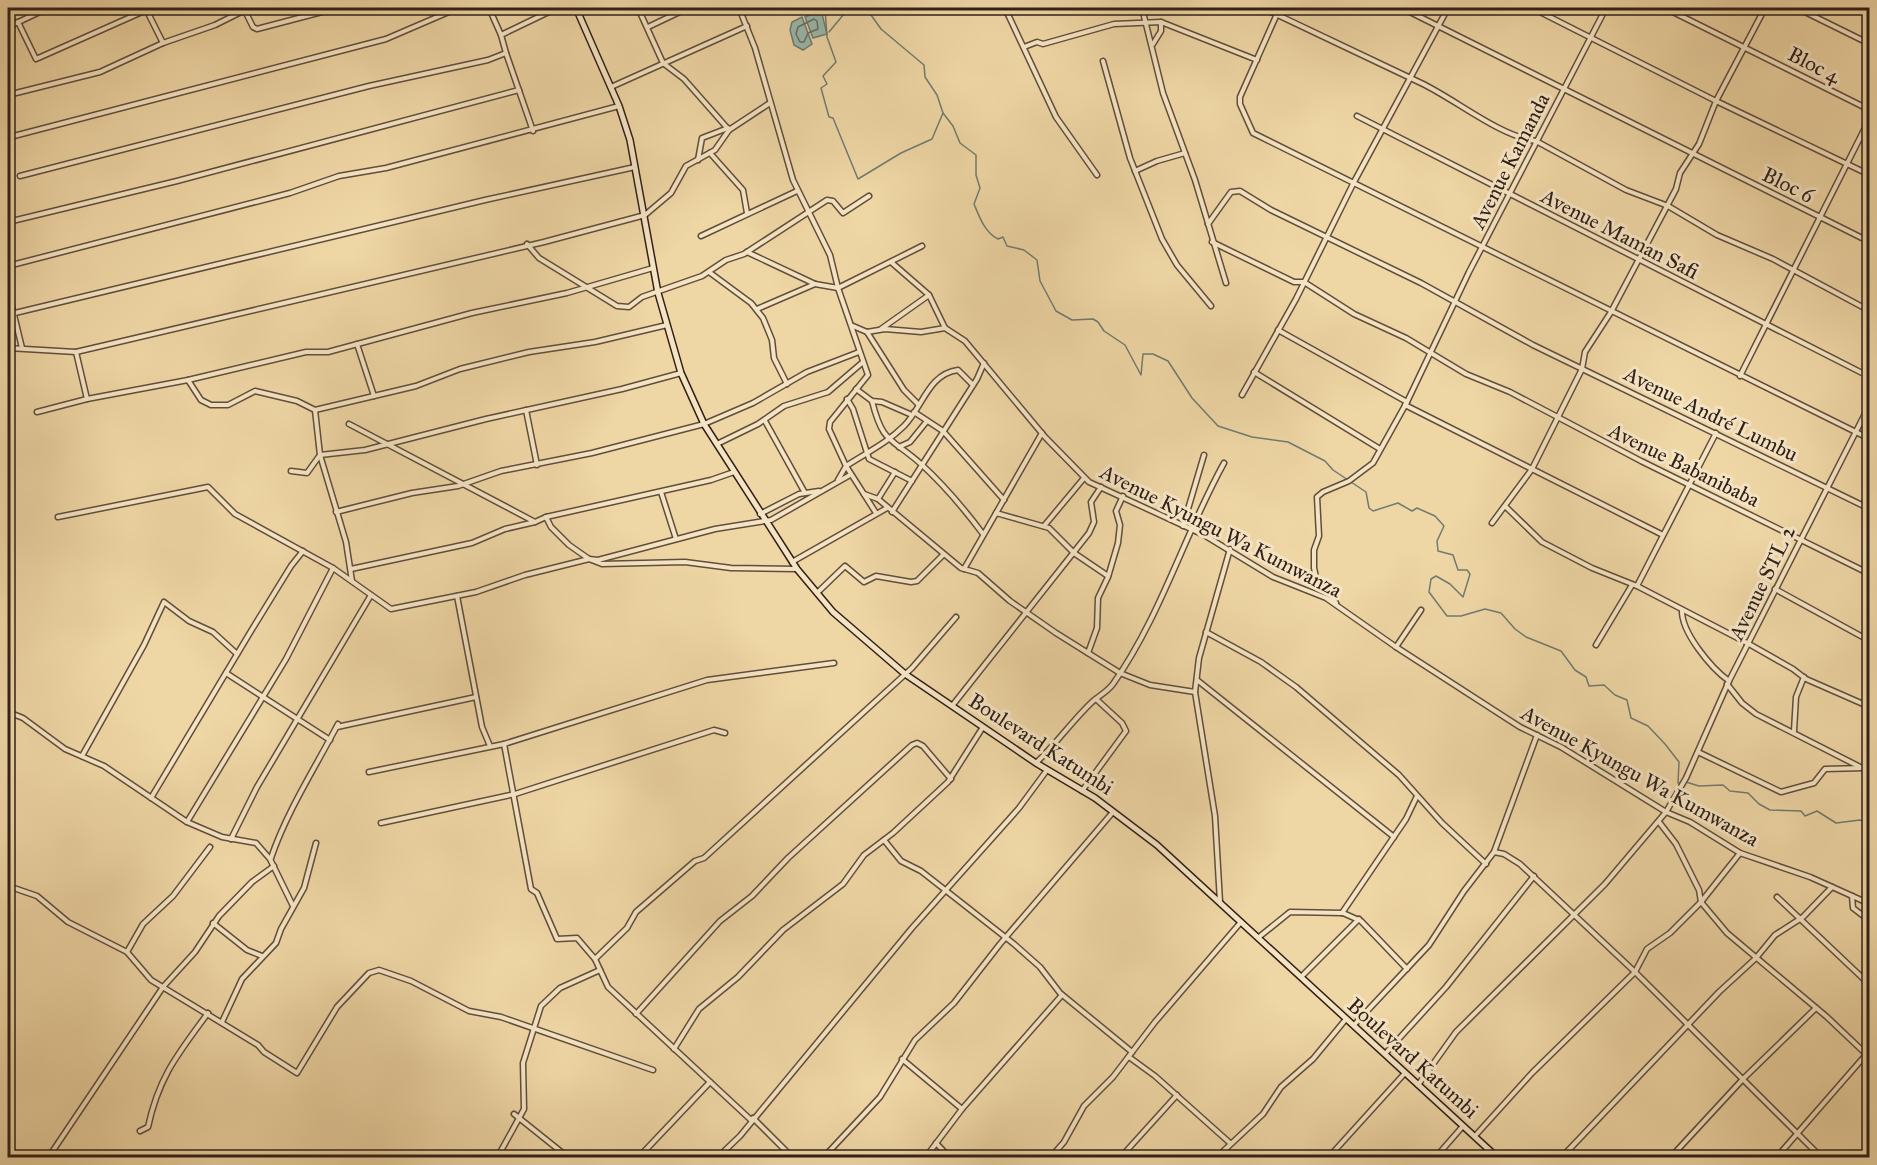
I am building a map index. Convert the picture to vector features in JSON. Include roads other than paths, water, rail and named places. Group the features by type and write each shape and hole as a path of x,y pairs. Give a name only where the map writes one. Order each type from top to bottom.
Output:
{"street":[{"path":"8,27 48,8"},
{"path":"18,22 36,59 148,8 163,43"},
{"path":"8,95 100,72 163,43 215,25 246,8 253,27 257,29 337,8"},
{"path":"10,137 386,39 458,8"},
{"path":"489,8 501,35 533,131"},
{"path":"501,35 557,8"},
{"name":"Boulevard Katumbi","path":"576,8 619,106 636,167 658,293 681,373 704,424 796,569 861,639 905,674 1113,812 1157,845 1498,1158"},
{"path":"638,8 663,63 684,79 728,129"},
{"path":"648,27 688,8"},
{"path":"739,8 747,26 797,191 830,255 838,288 868,375 833,416 829,429 850,475 876,513"},
{"path":"1005,8 1056,117 1097,175"},
{"path":"1142,8 1163,93 1185,153 1226,283"},
{"path":"1263,8 1409,78 1488,121 1536,141 1633,194 1648,196 1717,235 1869,311"},
{"name":"Bloc 6","path":"1402,8 1438,24 1869,242"},
{"path":"1242,395 1448,8"},
{"path":"1532,8 1869,175"},
{"name":"Avenue Kamanda","path":"1340,608 1316,577 1314,568 1314,550 1319,536 1317,497 1367,469 1380,449 1406,403 1536,141 1606,8"},
{"name":"Bloc 4","path":"1665,8 1869,110"},
{"path":"1492,523 1532,469 1582,369 1585,352 1611,312 1677,189 1680,173 1692,154 1712,115 1716,101 1765,8"},
{"path":"1797,8 1869,44"},
{"path":"1277,14 1240,97 1240,104 1253,133 1869,439"},
{"path":"1024,47 1114,24 1161,22 1257,60"},
{"path":"1152,44 1159,36 1161,22"},
{"path":"611,87 747,26"},
{"path":"20,176 369,86 488,60 506,53"},
{"path":"1103,61 1136,171 1162,238 1177,265 1211,306"},
{"path":"8,222 177,181 519,90"},
{"path":"698,161 702,138 728,129 770,103"},
{"path":"8,266 290,193 339,176 386,168 492,138 533,131 619,106"},
{"name":"Avenue Maman Safi","path":"1357,116 1869,377"},
{"path":"1740,376 1869,118"},
{"path":"8,348 76,352 645,215 671,193 686,166 710,153 728,129"},
{"path":"710,153 742,190 747,213"},
{"path":"1136,171 1157,161 1185,153"},
{"path":"15,313 485,200 636,167"},
{"path":"701,236 797,191"},
{"name":"Avenue André Lumbu","path":"1208,224 1231,192 1240,191 1271,210 1328,236 1582,369 1869,508"},
{"path":"527,244 539,258 622,308 633,306 642,297 658,293 709,272 726,260 747,252 829,200 844,213 869,196"},
{"name":"Avenue Babanibaba","path":"1212,242 1294,282 1304,282 1354,314 1431,353 1466,374 1510,392 1556,418 1869,574"},
{"path":"747,252 758,255 815,284 838,288 922,246"},
{"path":"753,248 758,255"},
{"path":"867,332 880,329 913,332 945,328 929,295 891,262"},
{"path":"37,412 87,399 188,380 306,352 323,353 378,337 416,330 472,313 587,287 654,268"},
{"path":"709,272 757,309 772,340 774,358 787,384"},
{"path":"757,309 815,284"},
{"path":"8,290 22,348"},
{"path":"880,329 929,295"},
{"path":"188,380 201,400 211,405 228,405 255,391 297,401 315,410 416,386 460,369 529,352 595,342 667,325"},
{"path":"853,326 867,332 904,390 918,405"},
{"name":"Avenue Kyungu Wa Kumwanza","path":"945,328 958,334 1042,433 1084,478 1230,549 1261,571 1317,593 1396,648 1520,727 1666,812 1690,822 1740,853 1832,887 1869,904"},
{"path":"1278,330 1406,403 1661,534"},
{"path":"357,344 374,396"},
{"path":"76,352 87,399"},
{"path":"336,512 412,493 463,484 491,474 704,424 859,352"},
{"path":"717,444 765,421 784,406 828,392 862,362"},
{"path":"892,512 973,385 984,363"},
{"path":"837,481 846,466 888,440 913,414 931,387 949,372 962,371 973,385"},
{"path":"1254,372 1380,449"},
{"path":"291,471 307,473 320,455 387,445 681,373"},
{"path":"856,389 872,401 882,402 913,414 943,431 1004,500"},
{"path":"847,399 853,409 871,461 912,481"},
{"path":"872,401 876,422 888,440 922,465 983,534"},
{"name":"Avenue STL 2","path":"1666,812 1686,778 1728,683 1869,404"},
{"path":"315,410 320,455 346,542 352,581"},
{"path":"526,410 537,465"},
{"path":"765,421 805,493"},
{"path":"898,447 910,442 927,421"},
{"path":"349,424 507,505 535,522"},
{"path":"964,569 1042,433"},
{"path":"1596,645 1634,585 1716,433"},
{"path":"1183,526 1204,455"},
{"path":"1036,763 1096,699 1111,687 1120,673 1165,593 1191,530 1224,463"},
{"path":"351,569 472,543 505,529 535,522 567,510 661,492 734,472"},
{"path":"878,499 895,472"},
{"path":"58,517 208,486 236,514 333,568 391,609 457,596 589,559 598,560 715,529 764,521 782,515 850,475"},
{"path":"1044,526 1084,478"},
{"path":"952,706 1092,528 1094,522 1091,502 1101,488"},
{"path":"760,515 805,493 823,490"},
{"path":"661,492 676,539"},
{"path":"864,494 878,499 943,555 964,569 978,573 1010,601 1120,673 1150,685 1195,692"},
{"path":"1088,653 1097,628 1100,591 1108,576 1120,525 1116,511 1123,496"},
{"path":"1505,507 1542,542 1592,568 1634,585 1749,644 1804,677 1869,707"},
{"path":"791,562 887,508"},
{"path":"996,513 1044,526 1074,553 1108,576"},
{"path":"546,517 551,527 589,559 602,564 685,562 731,568 796,569"},
{"path":"1220,902 1215,822 1195,692 1206,632 1230,549"},
{"path":"151,798 291,566 303,551"},
{"path":"817,594 845,566 864,582 876,576 911,582 923,577 943,555"},
{"path":"187,822 263,696 333,568"},
{"path":"1776,589 1869,641"},
{"path":"231,840 297,719 371,595"},
{"path":"457,596 482,727 490,746"},
{"path":"82,756 144,645 164,602 189,621 213,632 237,654"},
{"path":"1396,648 1421,610"},
{"path":"1682,610 1682,624 1716,671 1748,709 1869,772"},
{"path":"595,959 627,928 636,912 695,861 704,858 905,674 956,617"},
{"path":"1206,632 1261,662 1291,684 1399,775 1417,796 1486,864"},
{"path":"369,772 504,744 707,680 834,663"},
{"path":"226,673 330,740"},
{"path":"1794,731 1796,697 1804,677"},
{"path":"1196,680 1394,837"},
{"path":"270,859 282,824 338,726 476,697"},
{"path":"1082,791 1126,731 1122,723 1096,699"},
{"path":"8,712 23,718 65,749 104,766 187,822 231,840 256,843 270,859 293,906"},
{"path":"1794,725 1801,735"},
{"path":"674,1049 699,1009 738,977 783,930 843,884 864,855 951,780 983,727"},
{"path":"381,823 514,795 714,730 725,733"},
{"path":"1354,1025 1429,945 1464,891 1494,852 1537,735"},
{"path":"636,1014 720,921 752,896 788,858 912,745 917,743 923,746 951,780"},
{"path":"504,744 531,889 537,893 556,939 577,938 595,959 608,987 793,1158"},
{"path":"1698,752 1781,792 1814,783 1825,768 1864,768"},
{"path":"1864,768 1869,759"},
{"path":"717,1158 1012,816 1047,770"},
{"path":"1342,913 1394,837 1417,796"},
{"path":"823,1158 880,1097 915,1040 954,1004 1005,938 1113,812"},
{"path":"1418,1085 1456,1032 1574,915 1666,812"},
{"path":"1659,822 1676,844 1699,890 1701,902 1728,933 1868,1052 1776,1158"},
{"path":"884,840 901,861 921,870 1040,967 1062,995 1230,1143"},
{"path":"222,1022 242,978 276,943 304,888 316,843"},
{"path":"126,952 143,924 178,889 210,847"},
{"path":"1494,852 1511,858 1534,876 1635,972 1822,1158"},
{"path":"1475,1136 1532,1073 1635,972 1647,949 1670,933 1701,902 1740,853"},
{"path":"48,1158 163,987 195,952 213,923 252,882 274,866"},
{"path":"1385,1054 1459,972 1534,876"},
{"path":"8,886 37,896 53,912 68,922 126,952 136,959 146,975 222,1022 297,1073 336,1007 369,973 379,970 411,981 470,1011 493,1014 653,1070"},
{"path":"1562,1158 1687,1025 1756,958 1775,934 1799,918 1832,887"},
{"path":"1852,896 1853,908 1869,921"},
{"path":"1777,897 1869,985"},
{"path":"1259,937 1290,912 1342,913 1359,919 1407,969"},
{"path":"1301,978 1359,919"},
{"path":"1050,1158 1064,1142 1084,1106 1242,922"},
{"path":"213,923 247,950 262,956"},
{"path":"497,1158 524,1109 523,1063 542,1006 560,988 600,970"},
{"path":"925,1158 962,1109 1062,995"},
{"path":"1670,1158 1743,1079 1816,1008"},
{"path":"140,1131 148,1127 158,1088 167,1070 208,1013"},
{"path":"1216,1158 1263,1114 1281,1087 1313,1059 1346,1019"},
{"path":"902,1059 962,1109"},
{"path":"1328,1158 1405,1073"},
{"path":"638,1158 710,1082"},
{"path":"1120,1158 1177,1095"},
{"path":"514,1114 569,1158"},
{"path":"1435,1158 1463,1126"},
{"path":"936,1143 950,1158"}],"water":[{"path":"821,10 827,34 813,38 805,17"},
{"path":"802,17 812,44 803,50 794,45 790,30 792,22"}],"waterway":[{"path":"825,8 827,37 836,62 823,76 827,84 821,88 829,117 833,118 858,179 901,153 932,139 943,113"},
{"path":"829,32 849,8"},
{"path":"866,8 881,29 924,65 925,77 937,95 943,113 953,126 960,143 976,155 976,175 980,188 974,204 983,224 993,236 998,239 1003,237 1007,246 1024,250 1037,260 1040,281 1056,311 1072,320 1093,319 1098,322 1104,331 1125,345 1141,375 1143,354 1153,354 1168,361 1192,398 1218,426 1252,437 1288,442 1325,461 1333,470 1366,492 1369,508 1373,511 1398,503 1412,511 1417,508 1435,516 1444,526 1437,541 1438,551 1453,555 1458,570 1467,570 1470,574 1463,597 1450,584 1436,576 1431,579 1429,592 1447,616 1461,616 1485,609 1501,613 1515,629 1526,637 1561,651 1575,670 1586,677 1589,686 1604,685 1615,695 1627,700 1631,718 1648,726 1679,762 1678,783 1681,783"},
{"path":"1686,782 1699,786 1723,785 1730,791 1748,793 1759,804 1770,810 1801,811 1805,816 1817,811 1836,823 1860,820 1870,824"}]}
